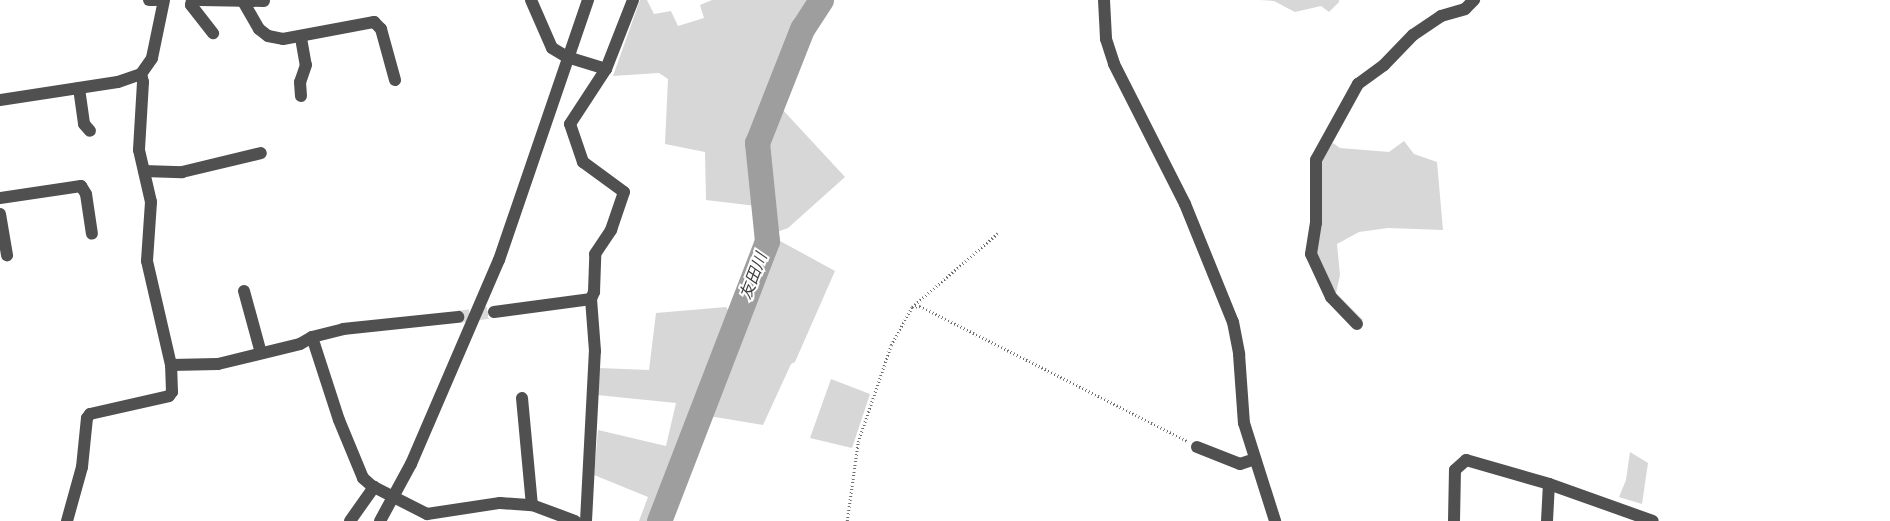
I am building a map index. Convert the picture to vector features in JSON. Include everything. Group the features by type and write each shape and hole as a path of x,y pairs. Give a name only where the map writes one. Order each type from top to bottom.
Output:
{"street":[{"path":"149,0 156,0"},
{"path":"0,100 118,82 141,74 152,58 164,0"},
{"path":"192,0 191,5 213,33"},
{"path":"200,0 244,3 264,1"},
{"path":"531,0 552,48 567,57 606,69"},
{"path":"380,521 411,464 499,260 588,0"},
{"path":"586,521 596,351 591,299 594,292 595,254 611,230 624,192 583,162 570,124 606,69 633,0"},
{"path":"1104,0 1106,39 1114,64 1185,204 1233,322 1240,354 1244,423 1275,521"},
{"path":"1357,324 1331,298 1312,254 1316,223 1316,160 1358,84 1384,65 1413,35 1441,16 1465,9 1474,0"},
{"path":"244,3 259,29 268,36 301,38 374,22 381,29 394,80"},
{"path":"301,38 306,65 300,82 301,96"},
{"path":"67,521 82,467 87,418 90,414 169,396 172,392 170,365 147,261 151,202 139,150 144,82 141,74"},
{"path":"79,88 84,124 90,131"},
{"path":"144,171 182,172 261,153"},
{"path":"0,198 81,186 86,194 92,234"},
{"path":"0,214 7,255"},
{"path":"244,291 261,353"},
{"path":"494,312 591,299"},
{"path":"170,365 218,364 300,344 312,337 343,328 458,317"},
{"path":"312,337 339,420 363,478 374,487 427,514 500,503 532,505 575,521"},
{"path":"522,398 532,505"},
{"path":"1197,447 1240,464 1255,459"},
{"path":"1454,521 1455,470 1466,460 1549,484 1638,518 1653,521"},
{"path":"1547,521 1549,484"},
{"path":"350,521 374,487"}],"path":[{"path":"847,521 858,442 890,345 912,307 998,233"},
{"path":"912,307 920,306 1197,447"}],"shaded area":[{"path":"640,0 647,0 654,14 671,11 678,26 704,18 700,5 712,0 810,0 752,143 756,206 706,200 705,152 665,144 668,79 659,73 613,76"},
{"path":"1260,0 1339,0 1339,2 1329,12 1321,6 1295,12 1274,1"},
{"path":"782,109 845,177 788,228 772,234 761,145"},
{"path":"1404,141 1414,154 1437,162 1443,230 1388,228 1359,232 1337,244 1340,275 1336,293 1363,320 1359,322 1332,295 1314,253 1319,160 1333,143 1340,148 1389,152"},
{"path":"771,236 835,271 795,362 791,364 763,425 703,415"},
{"path":"726,307 733,317 726,340 654,521 639,521 648,497 594,475 598,430 666,446 676,403 597,395 599,368 649,370 656,313"},
{"path":"831,379 870,394 852,448 810,438"},
{"path":"1630,452 1648,463 1642,504 1619,497 1626,480"}],"waterway":[{"name":"友田川","path":"659,521 767,241 757,143 802,29 821,0"}],"tunnel":[{"path":"458,317 494,312"}]}
